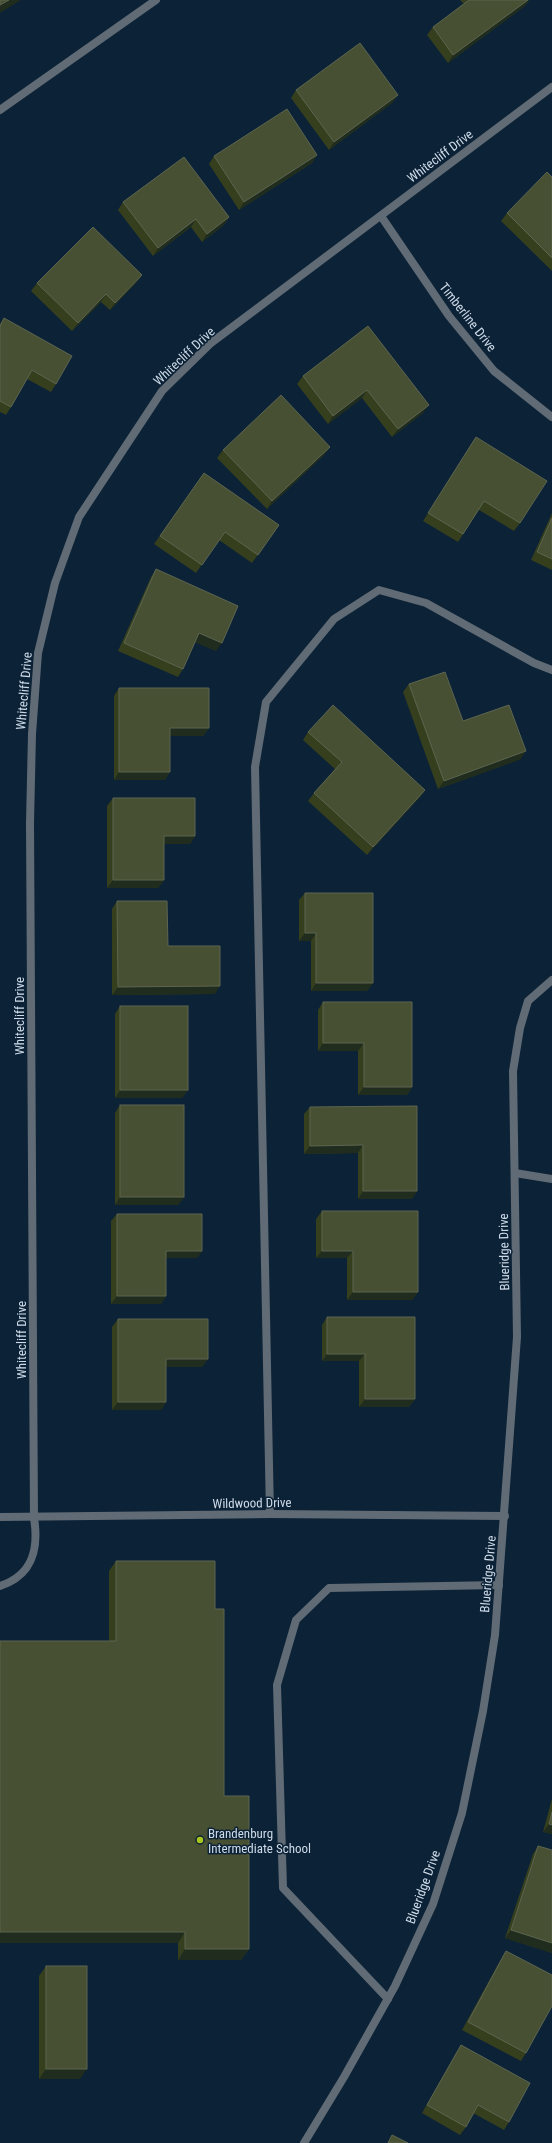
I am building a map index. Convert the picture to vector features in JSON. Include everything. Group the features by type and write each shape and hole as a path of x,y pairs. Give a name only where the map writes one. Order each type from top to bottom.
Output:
{"street":[{"path":"0,110 156,0"},
{"name":"Whitecliff Drive","path":"0,1586 9,1583 24,1571 33,1555 37,1537 34,1518 30,831 32,734 38,653 55,583 79,518 162,391 211,343 552,88"},
{"name":"Timberline Drive","path":"381,216 449,316 494,371 552,417"},
{"path":"270,1514 255,767 266,702 334,619 379,590 426,603 534,663 552,670"},
{"name":"Blueridge Drive","path":"304,2143 388,1999 433,1904 462,1813 483,1711 495,1635 505,1516 517,1336 513,1071 520,1028 528,1001 552,980"},
{"path":"515,1173 552,1179"},
{"name":"Wildwood Drive","path":"0,1517 34,1518 270,1514 505,1516"},
{"path":"388,1999 283,1888 278,1685 296,1620 329,1588 499,1585"}],"building":[{"path":"0,0 9,0 0,5"},
{"path":"469,0 528,0 453,55 433,27"},
{"path":"360,43 398,95 334,142 296,90"},
{"path":"287,109 317,155 244,202 214,156"},
{"path":"184,157 229,217 207,234 196,219 158,248 123,202"},
{"path":"547,172 552,177 552,258 507,213"},
{"path":"93,227 142,275 115,303 106,294 78,323 37,283"},
{"path":"4,318 72,356 56,384 32,370 11,407 0,401 0,326"},
{"path":"368,326 429,405 398,429 367,390 333,416 303,376"},
{"path":"281,395 330,447 272,501 223,450"},
{"path":"476,437 547,481 520,523 484,501 463,534 428,513"},
{"path":"204,473 279,525 258,555 225,532 202,565 160,536"},
{"path":"552,518 552,559 537,552"},
{"path":"156,569 238,606 222,643 199,633 183,669 124,643"},
{"path":"445,672 463,721 509,705 526,751 444,781 409,684"},
{"path":"119,688 209,688 209,728 170,728 170,772 119,772"},
{"path":"333,705 425,790 373,847 314,793 342,762 308,732"},
{"path":"113,798 195,798 195,836 164,836 164,880 113,880"},
{"path":"305,893 373,893 373,983 316,983 316,933 305,933"},
{"path":"117,901 167,901 168,946 220,946 220,986 118,987"},
{"path":"323,1002 412,1002 412,1087 364,1087 364,1043 323,1043"},
{"path":"120,1006 188,1006 188,1090 120,1090"},
{"path":"120,1105 184,1105 184,1197 120,1197"},
{"path":"417,1106 417,1191 363,1191 363,1145 310,1146 310,1107"},
{"path":"322,1211 418,1211 418,1292 353,1292 353,1251 322,1251"},
{"path":"117,1214 202,1214 202,1251 166,1251 166,1296 117,1296"},
{"path":"327,1317 415,1317 415,1399 365,1399 365,1354 327,1354"},
{"path":"118,1319 208,1319 208,1359 166,1359 166,1402 118,1402"},
{"path":"116,1561 215,1561 215,1609 224,1609 224,1796 249,1796 249,1949 185,1949 185,1932 0,1932 0,1641 116,1641"},
{"path":"552,1812 552,1825 549,1824"},
{"path":"538,1846 552,1850 552,1943 511,1930"},
{"path":"506,1951 552,1975 552,2006 526,2053 468,2022"},
{"path":"46,1966 87,1966 87,2069 46,2069"},
{"path":"461,2045 530,2083 509,2122 478,2105 466,2127 427,2105"},
{"path":"392,2135 408,2143 388,2143"}],"place":[{"name":"Brandenburg Intermediate School","path":"200,1840"}]}
